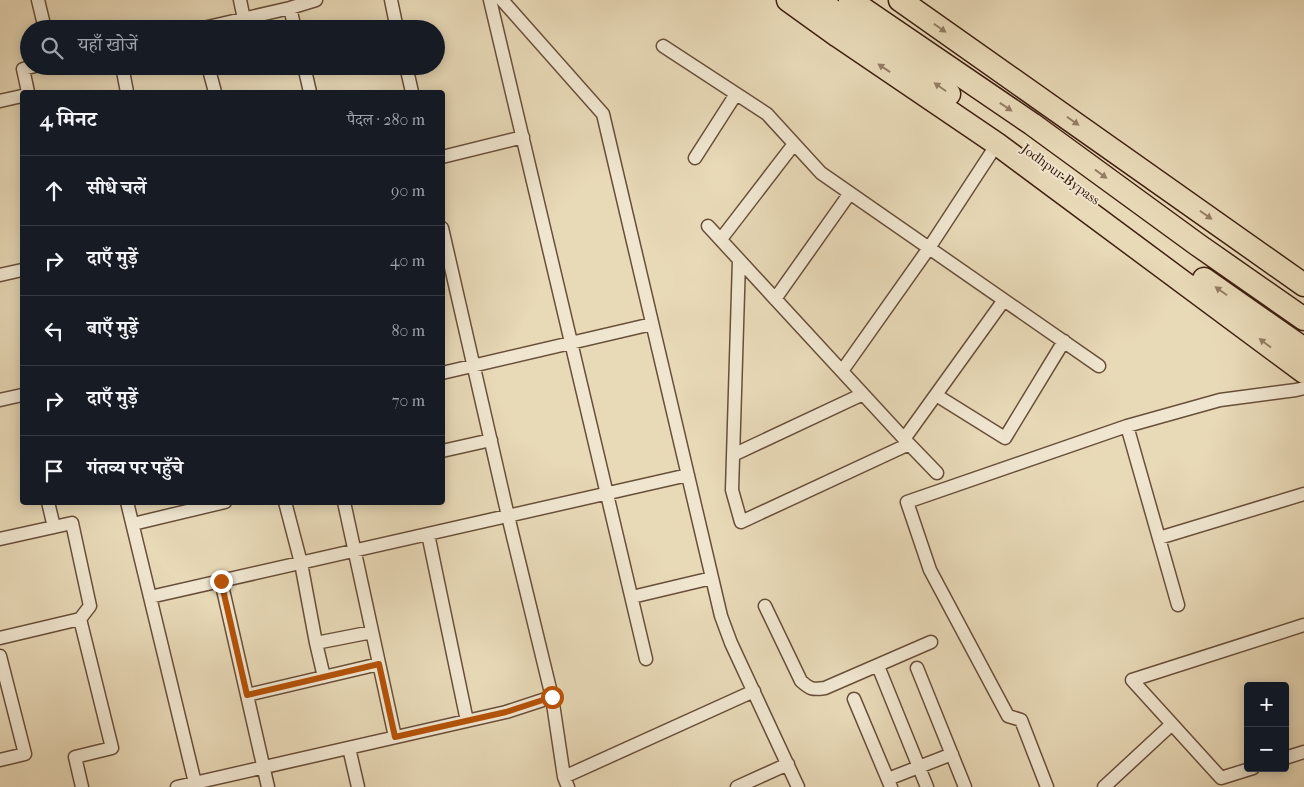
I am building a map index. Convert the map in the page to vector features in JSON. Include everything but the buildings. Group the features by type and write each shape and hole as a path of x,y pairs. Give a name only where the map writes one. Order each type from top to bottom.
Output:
{"highway":[{"path":"788,0 997,144 1304,372"},
{"name":"Jodhpur Bypass","path":"818,0 1176,259 1304,349"},
{"name":"Jodhpur Bypass","path":"850,0 1032,124 1304,319"},
{"path":"900,0 1304,285"}],"street":[{"path":"38,0 44,20"},
{"path":"240,0 244,18"},
{"path":"236,20 316,0"},
{"path":"391,0 395,20"},
{"path":"490,0 646,659"},
{"path":"502,0 603,114 721,616 731,643 798,787"},
{"path":"290,8 293,20"},
{"path":"663,46 767,114 821,173 1099,366"},
{"path":"24,75 28,90"},
{"path":"124,75 127,90"},
{"path":"210,75 214,90"},
{"path":"306,75 310,90"},
{"path":"408,75 412,90"},
{"path":"695,158 736,94"},
{"path":"0,101 20,96"},
{"path":"445,156 523,138"},
{"path":"721,239 794,144"},
{"path":"842,371 929,248 997,144"},
{"path":"776,299 850,193"},
{"path":"708,226 937,473"},
{"path":"445,241 508,516 552,697 566,782 754,691"},
{"path":"739,260 732,490 741,522 906,441 936,395 1004,300"},
{"path":"0,275 20,270"},
{"path":"445,372 652,324"},
{"path":"936,395 1005,438 1064,342"},
{"path":"1047,787 1021,720 1008,716 930,570 907,502 1127,426 1220,400 1304,388"},
{"path":"733,455 863,394"},
{"path":"0,400 20,396"},
{"path":"1127,426 1178,605"},
{"path":"445,450 491,440"},
{"path":"150,597 688,475"},
{"path":"1159,538 1304,494"},
{"path":"49,505 54,527"},
{"path":"128,505 196,785"},
{"path":"133,524 212,505"},
{"path":"287,505 324,677"},
{"path":"345,505 395,737"},
{"path":"0,539 72,523 90,606 80,619 0,638"},
{"path":"428,534 466,721"},
{"path":"632,597 712,578"},
{"path":"221,581 268,787"},
{"path":"766,606 801,681 809,688 824,688 932,642"},
{"path":"80,619 112,748 75,757 82,787"},
{"path":"1244,771 1222,778 1132,680 1304,625"},
{"path":"316,643 372,632"},
{"path":"0,656 25,754 0,760"},
{"path":"247,695 379,664"},
{"path":"878,666 927,787"},
{"path":"917,668 965,787"},
{"path":"177,787 196,785 264,767 506,712 552,697"},
{"path":"854,699 889,783 919,767 952,754"},
{"path":"1104,787 1172,724"},
{"path":"349,748 358,787"},
{"path":"1289,757 1304,752"},
{"path":"736,787 788,764"},
{"path":"1234,774 1238,787"}],"route":[{"path":"221,581 247,695 379,664 395,737 506,712 552,697"}]}
